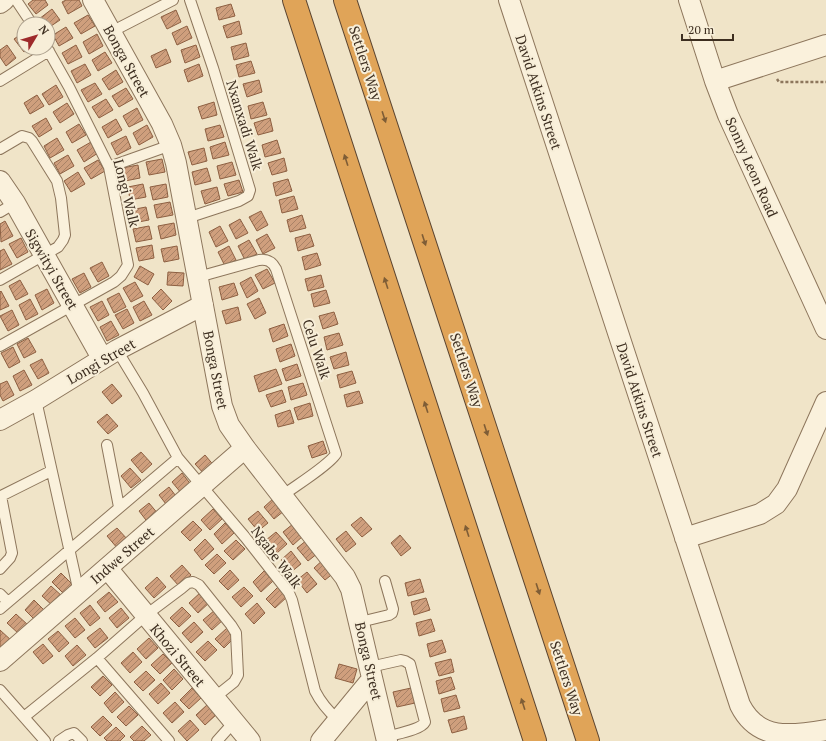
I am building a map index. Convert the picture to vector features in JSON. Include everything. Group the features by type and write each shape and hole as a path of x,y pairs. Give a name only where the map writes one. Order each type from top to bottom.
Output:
{"highway":[{"path":"294,0 535,741"},
{"name":"Settlers Way","path":"345,0 588,741"}],"street":[{"path":"0,3 4,0"},
{"name":"Bonga Street","path":"94,0 162,124 171,145 187,218 225,417 245,448 345,577 351,589 360,622 387,739"},
{"name":"David Atkins Street","path":"509,0 737,698 743,712 754,724 775,735 791,736 826,730"},
{"name":"Sonny Leon Road","path":"689,0 715,81 728,115 826,330"},
{"path":"715,81 826,45"},
{"name":"Sigwityi Street","path":"0,181 7,208 44,255 72,305 109,354"},
{"name":"Longi Street","path":"0,420 36,400 109,354 203,305"},
{"path":"685,538 760,514 776,504 787,489 826,402"},
{"name":"Indwe Street","path":"0,661 245,448"},
{"name":"Khozi Street","path":"107,568 250,741"},
{"path":"321,741 338,720 371,673"}],"lane":[{"path":"16,0 27,16"},
{"path":"111,32 173,0"},
{"name":"Nxanxadi Walk","path":"187,218 239,201 248,196 250,190 213,68 190,0"},
{"path":"0,81 39,56"},
{"name":"Longi Walk","path":"51,56 69,87 109,167 128,265 121,276 114,282 72,305"},
{"path":"0,149 22,136 29,138 57,181 61,198 65,235 58,247 0,280"},
{"path":"109,167 171,145"},
{"name":"Celu Walk","path":"198,277 266,259 273,264 276,269 336,454 328,463 282,496"},
{"path":"0,346 72,305"},
{"name":"Ngabe Walk","path":"109,354 143,393 178,458 245,537 289,593 315,691 319,700 338,720"},
{"path":"36,400 79,593"},
{"path":"107,445 119,507"},
{"path":"0,609 178,458"},
{"path":"0,569 10,558 12,553 0,497 51,471"},
{"path":"360,622 383,617 392,613 385,581"},
{"path":"24,717 97,658 146,615 188,583 196,583 204,591 234,629 238,674 234,682 214,698"},
{"path":"0,594 8,602"},
{"path":"97,658 170,741"},
{"path":"371,673 400,660 410,664 425,722 417,728 387,739"},
{"path":"0,690 45,741"},
{"path":"217,741 234,722"},
{"path":"59,741 74,733 82,741"}],"path":[{"path":"766,64 779,82 826,82"}],"building":[{"path":"33,0 45,0 48,5 36,14 28,4"},
{"path":"66,0 79,0 82,6 68,14 62,2"},
{"path":"231,4 235,16 219,20 216,8"},
{"path":"52,9 60,20 56,23 56,16 43,16"},
{"path":"176,10 181,22 167,29 161,17"},
{"path":"88,15 95,26 81,34 74,23"},
{"path":"239,21 242,34 227,38 223,26"},
{"path":"187,26 192,38 177,45 172,33"},
{"path":"66,27 73,38 59,46 56,40 56,33"},
{"path":"97,34 103,46 89,54 83,42"},
{"path":"246,43 249,56 234,60 231,47"},
{"path":"7,45 16,58 6,66 0,57 0,50"},
{"path":"76,45 82,57 68,64 62,53"},
{"path":"196,45 200,57 185,63 181,50"},
{"path":"166,49 171,62 156,68 151,56"},
{"path":"105,52 112,63 98,71 92,60"},
{"path":"251,61 255,73 239,77 236,65"},
{"path":"85,64 91,75 77,83 71,71"},
{"path":"199,64 203,76 188,82 184,70"},
{"path":"116,70 123,82 109,90 102,79"},
{"path":"259,80 262,92 247,97 243,84"},
{"path":"95,83 102,94 88,102 81,90"},
{"path":"56,85 63,97 49,105 42,94"},
{"path":"126,88 133,99 119,107 112,96"},
{"path":"37,95 44,106 30,114 24,103"},
{"path":"106,99 113,110 99,118 92,107"},
{"path":"214,102 217,115 202,119 198,107"},
{"path":"263,102 267,115 251,119 248,106"},
{"path":"67,103 74,114 60,123 53,112"},
{"path":"137,108 143,120 129,127 123,116"},
{"path":"46,118 52,129 39,137 32,126"},
{"path":"270,118 273,131 258,135 254,123"},
{"path":"116,119 122,130 108,138 102,127"},
{"path":"79,124 86,135 72,143 66,132"},
{"path":"147,125 153,137 139,145 133,133"},
{"path":"220,125 224,137 208,141 205,129"},
{"path":"126,136 131,148 117,155 111,143"},
{"path":"57,138 64,150 50,158 44,146"},
{"path":"277,140 281,153 265,157 262,145"},
{"path":"91,142 98,153 84,162 77,150"},
{"path":"225,142 229,155 213,159 210,147"},
{"path":"204,148 207,161 192,165 188,152"},
{"path":"68,155 74,166 60,174 54,163"},
{"path":"284,158 287,171 272,175 268,163"},
{"path":"162,159 165,172 149,175 146,162"},
{"path":"98,160 105,171 91,179 84,168"},
{"path":"232,162 236,175 220,179 217,166"},
{"path":"138,165 140,178 125,181 122,168"},
{"path":"207,168 211,181 195,185 192,172"},
{"path":"78,172 85,184 71,192 64,181"},
{"path":"288,179 292,191 276,196 273,183"},
{"path":"239,180 243,192 228,196 224,184"},
{"path":"143,184 146,197 130,200 128,187"},
{"path":"166,184 168,197 153,200 150,187"},
{"path":"217,187 220,199 205,204 201,191"},
{"path":"294,196 298,209 282,213 279,200"},
{"path":"170,202 173,215 157,218 154,205"},
{"path":"146,207 149,220 133,223 130,210"},
{"path":"261,211 268,225 257,231 249,217"},
{"path":"302,215 306,228 290,232 287,220"},
{"path":"240,219 248,233 236,239 229,225"},
{"path":"5,221 13,236 1,242 0,224"},
{"path":"174,223 176,235 161,239 158,226"},
{"path":"149,226 152,239 136,242 133,229"},
{"path":"220,226 228,241 216,247 209,232"},
{"path":"267,234 275,248 263,254 256,240"},
{"path":"310,234 314,246 298,251 295,238"},
{"path":"21,238 28,252 17,258 9,244"},
{"path":"249,240 257,254 245,260 238,246"},
{"path":"152,245 154,258 139,261 136,248"},
{"path":"177,246 179,259 164,262 161,249"},
{"path":"229,246 236,260 225,266 218,252"},
{"path":"4,249 12,264 0,270 0,251"},
{"path":"317,253 321,265 305,270 302,257"},
{"path":"102,262 109,276 98,282 90,268"},
{"path":"140,266 154,274 148,285 134,277"},
{"path":"267,269 275,283 263,289 255,275"},
{"path":"168,272 184,273 183,286 167,285"},
{"path":"84,273 91,287 80,293 72,279"},
{"path":"321,275 324,287 308,291 305,279"},
{"path":"251,277 258,291 247,298 240,283"},
{"path":"20,280 28,294 16,300 9,286"},
{"path":"135,282 143,296 131,302 123,288"},
{"path":"234,283 238,295 222,300 219,287"},
{"path":"47,289 54,303 42,310 35,295"},
{"path":"161,289 172,301 163,310 152,298"},
{"path":"326,290 330,303 314,307 311,294"},
{"path":"1,291 9,306 0,310 0,292"},
{"path":"119,293 126,307 114,313 107,299"},
{"path":"259,298 266,313 255,319 247,304"},
{"path":"30,299 38,314 26,320 19,305"},
{"path":"102,301 109,315 98,321 90,307"},
{"path":"144,301 152,315 140,321 133,307"},
{"path":"238,307 241,320 226,324 222,311"},
{"path":"127,309 134,323 123,329 115,315"},
{"path":"12,310 19,325 8,331 0,316"},
{"path":"334,312 338,324 323,329 319,316"},
{"path":"111,321 119,335 107,341 100,327"},
{"path":"284,324 288,336 273,342 269,329"},
{"path":"339,333 343,345 327,350 324,337"},
{"path":"28,338 36,352 24,358 17,344"},
{"path":"291,344 295,356 280,362 276,349"},
{"path":"13,347 20,362 9,368 1,353"},
{"path":"346,352 349,365 334,369 330,357"},
{"path":"42,359 49,373 38,379 30,365"},
{"path":"297,364 301,376 286,381 282,369"},
{"path":"276,369 282,384 259,392 254,376"},
{"path":"24,370 32,385 20,391 13,376"},
{"path":"352,371 356,383 340,388 337,375"},
{"path":"7,381 14,395 3,401 0,395 0,384"},
{"path":"303,383 307,395 291,400 288,387"},
{"path":"112,384 122,396 112,404 102,392"},
{"path":"282,390 286,402 271,407 266,395"},
{"path":"359,391 363,403 347,407 344,395"},
{"path":"310,403 313,416 298,420 294,408"},
{"path":"290,410 294,423 278,427 275,415"},
{"path":"107,414 118,426 108,434 97,422"},
{"path":"323,441 327,453 312,458 308,446"},
{"path":"141,452 152,464 142,473 131,460"},
{"path":"205,455 216,468 206,476 195,464"},
{"path":"130,468 141,480 131,488 121,476"},
{"path":"182,473 192,486 182,494 172,482"},
{"path":"169,487 179,500 169,508 159,495"},
{"path":"274,498 284,511 274,519 264,507"},
{"path":"149,503 159,515 149,524 139,511"},
{"path":"213,509 222,519 210,530 201,520"},
{"path":"258,511 268,523 258,531 248,519"},
{"path":"361,517 372,529 362,537 351,525"},
{"path":"193,521 202,530 190,541 181,532"},
{"path":"225,523 234,533 222,544 214,534"},
{"path":"293,524 303,536 293,545 283,532"},
{"path":"117,528 128,540 118,549 107,536"},
{"path":"346,531 356,544 346,552 336,539"},
{"path":"276,532 287,544 277,553 266,540"},
{"path":"400,535 411,548 401,556 391,543"},
{"path":"205,539 214,549 202,560 194,550"},
{"path":"236,540 245,549 233,560 224,551"},
{"path":"307,540 318,553 308,561 297,548"},
{"path":"291,551 301,564 291,572 281,560"},
{"path":"217,554 226,563 214,574 205,565"},
{"path":"324,559 335,572 325,580 314,568"},
{"path":"182,565 191,575 179,586 170,576"},
{"path":"230,570 239,580 228,590 219,581"},
{"path":"264,571 273,581 261,592 253,582"},
{"path":"307,572 317,584 307,593 297,580"},
{"path":"61,573 72,584 64,594 52,582"},
{"path":"157,577 166,587 154,598 145,588"},
{"path":"420,579 424,592 408,596 405,583"},
{"path":"51,586 63,597 54,607 42,596"},
{"path":"244,587 253,596 241,607 232,597"},
{"path":"278,587 287,597 275,608 266,599"},
{"path":"109,592 118,602 105,612 97,602"},
{"path":"201,592 210,602 198,613 189,603"},
{"path":"426,598 430,610 414,615 411,602"},
{"path":"34,600 45,611 36,621 25,610"},
{"path":"257,603 265,613 254,624 245,614"},
{"path":"90,605 100,618 90,626 80,613"},
{"path":"182,607 191,616 179,627 170,618"},
{"path":"121,608 129,618 117,628 109,618"},
{"path":"215,610 224,619 212,630 203,620"},
{"path":"16,614 28,625 19,634 7,623"},
{"path":"75,618 85,630 75,638 65,626"},
{"path":"431,619 435,631 419,636 416,623"},
{"path":"194,622 203,632 191,643 182,633"},
{"path":"100,628 108,638 95,648 87,638"},
{"path":"227,628 235,637 224,648 215,639"},
{"path":"0,630 12,641 0,648"},
{"path":"58,631 69,643 59,652 48,639"},
{"path":"149,638 158,648 146,659 137,649"},
{"path":"442,640 446,652 430,657 427,644"},
{"path":"208,641 217,650 205,661 196,652"},
{"path":"43,644 53,656 43,664 33,652"},
{"path":"77,645 86,655 73,666 65,656"},
{"path":"133,652 142,662 130,673 121,663"},
{"path":"163,654 172,663 160,674 151,665"},
{"path":"451,659 454,672 439,676 435,663"},
{"path":"339,664 357,669 353,683 335,678"},
{"path":"174,669 183,679 172,690 163,680"},
{"path":"146,671 155,680 143,691 134,682"},
{"path":"103,676 112,685 100,696 91,687"},
{"path":"451,677 455,689 439,694 436,681"},
{"path":"161,683 170,693 158,704 149,694"},
{"path":"192,688 201,698 189,709 180,700"},
{"path":"411,688 415,703 397,707 393,692"},
{"path":"115,692 124,702 112,713 104,703"},
{"path":"456,695 460,708 444,712 441,699"},
{"path":"175,702 184,712 172,723 163,713"},
{"path":"208,704 217,714 205,725 196,715"},
{"path":"129,706 138,715 126,726 117,717"},
{"path":"103,716 112,725 100,736 91,727"},
{"path":"464,716 467,729 452,733 448,720"},
{"path":"190,720 199,730 187,741 178,731"},
{"path":"142,726 151,735 144,741 134,741 130,737"},
{"path":"116,727 125,736 120,741 107,741 104,738"}]}
